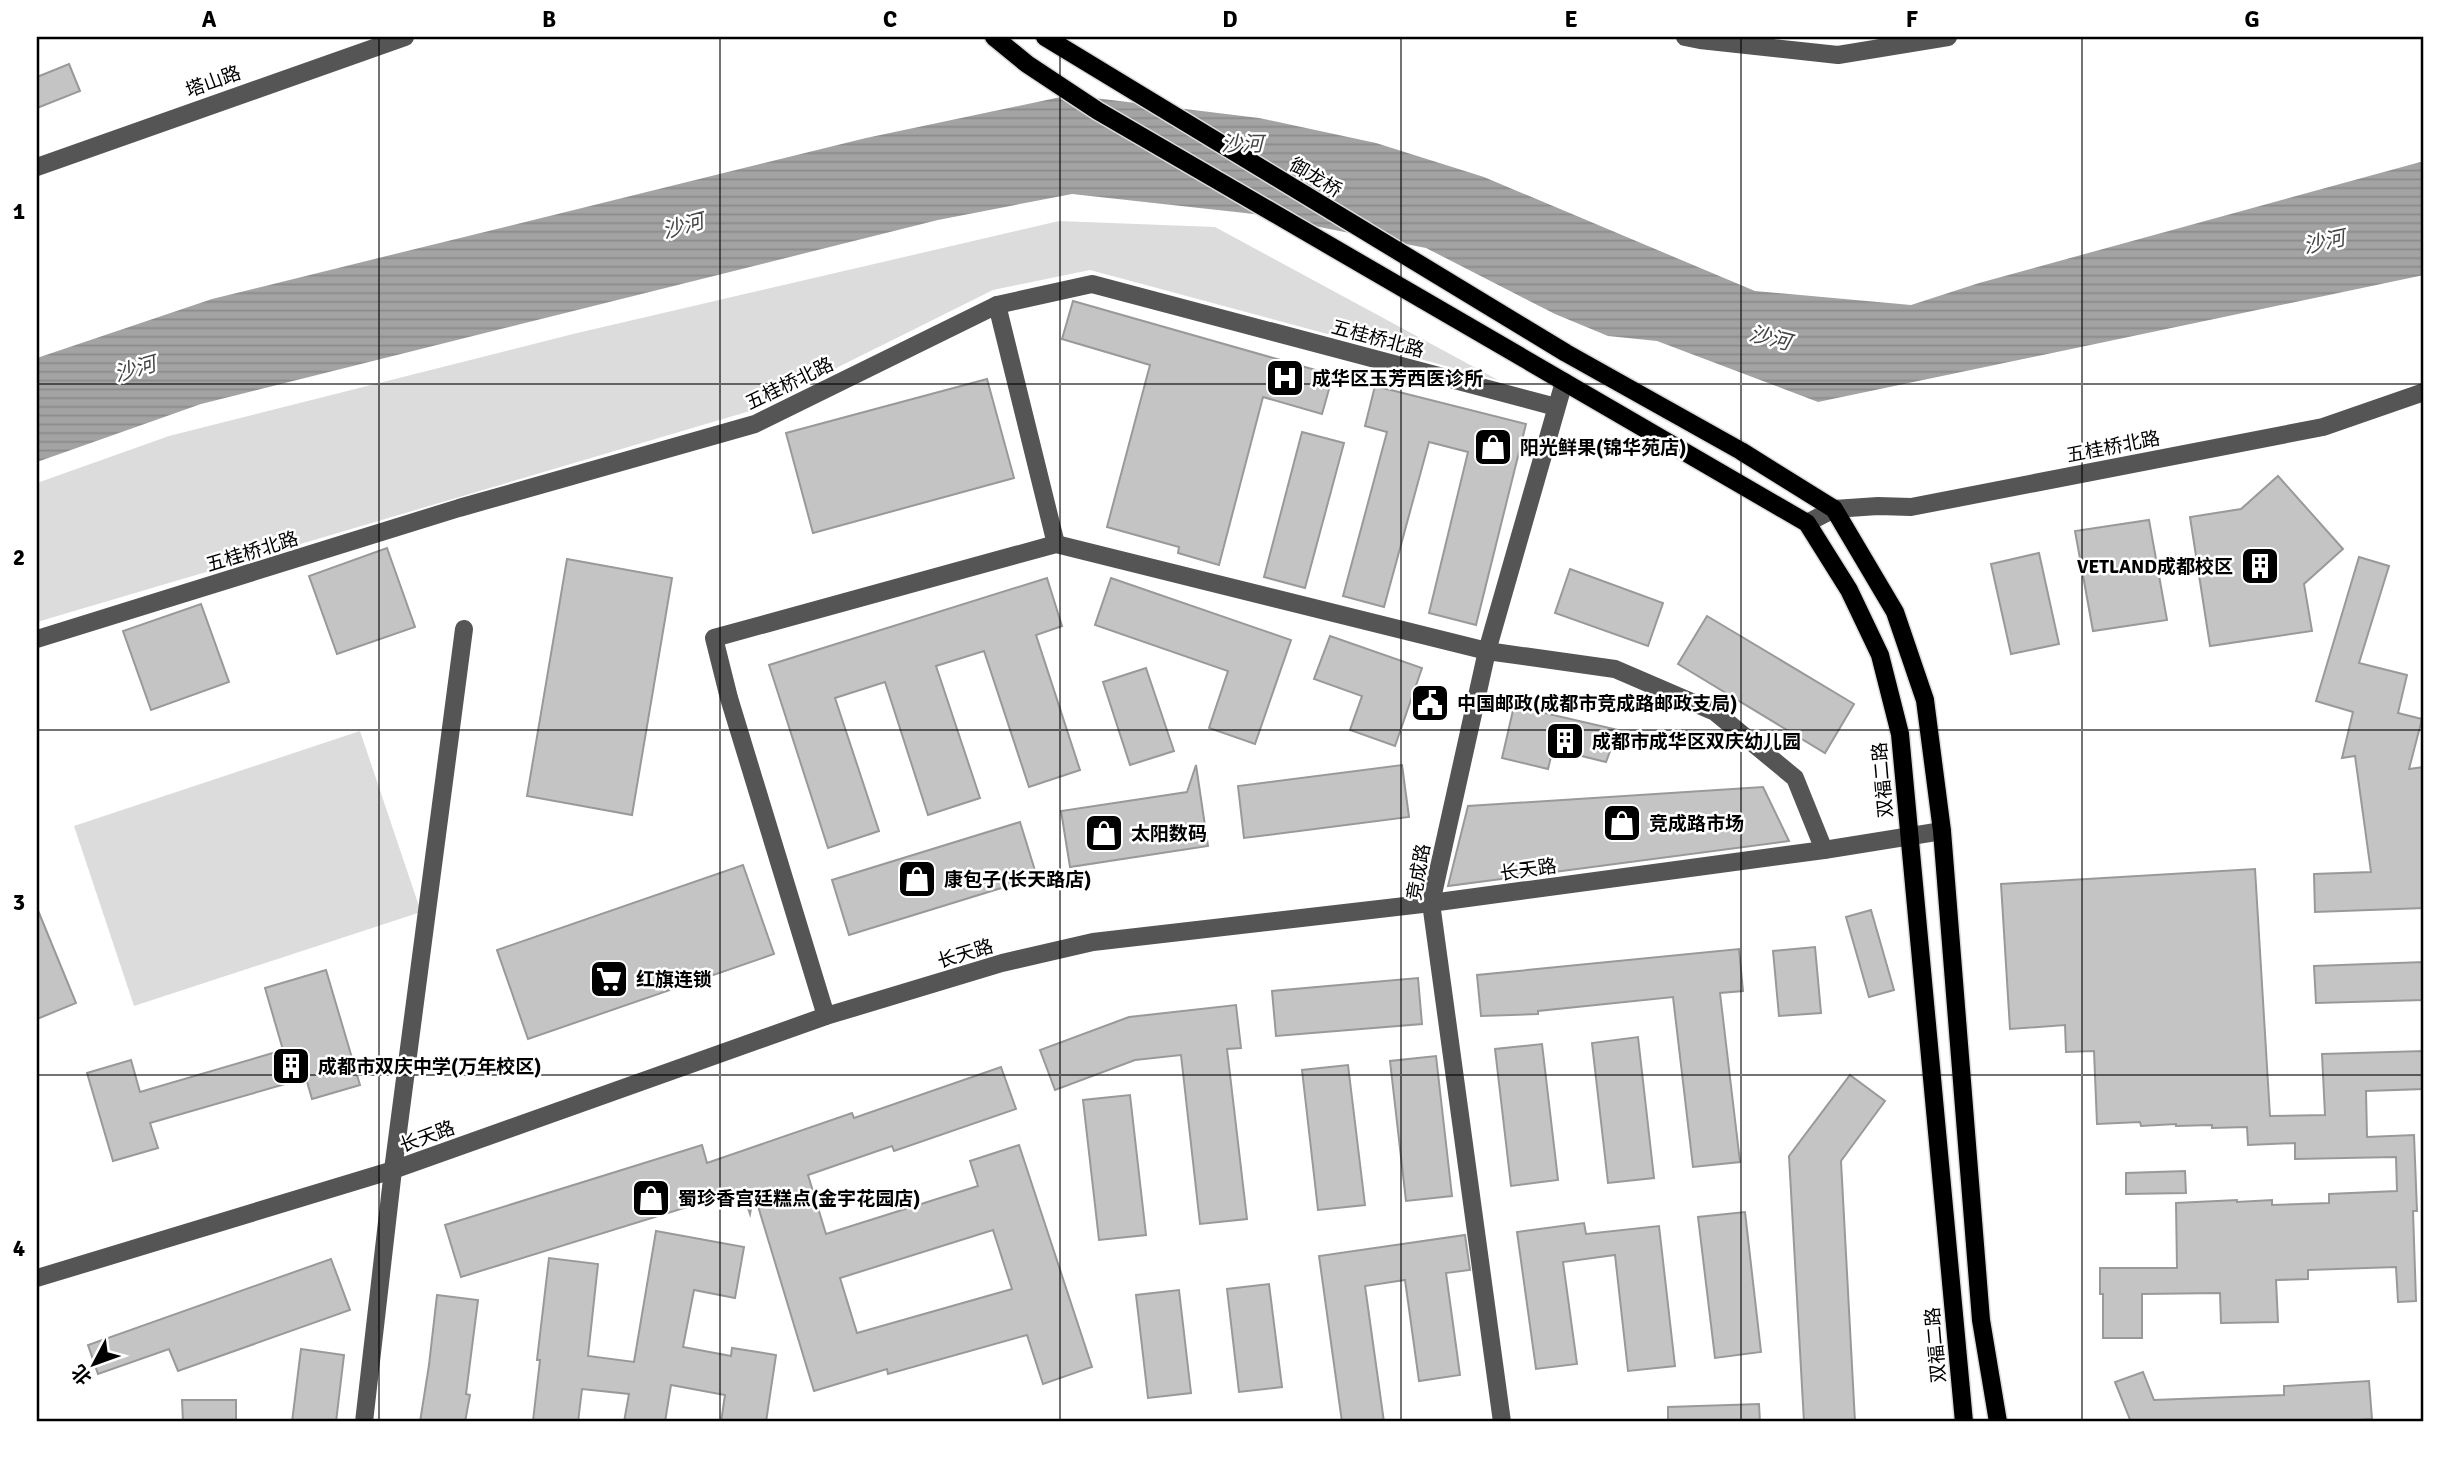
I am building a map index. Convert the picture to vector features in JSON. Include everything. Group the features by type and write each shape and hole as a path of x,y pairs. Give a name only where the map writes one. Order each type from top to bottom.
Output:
{"main road":[{"name":"双福二路","path":"994,37 1027,64 1098,111 1807,523 1849,590 1880,655 1900,734 1964,1422"},
{"name":"御龙桥","path":"1045,37 1566,353 1741,451 1834,509"},
{"path":"1834,509 1895,612 1925,700 1942,831 1981,1320 1998,1422"}],"street":[{"name":"塔山路","path":"37,167 405,37"},
{"path":"1685,37 1838,55 1948,37"},
{"name":"五桂桥北路","path":"37,639 459,508 755,424 997,304 1092,284 1556,407"},
{"path":"997,304 1056,544"},
{"name":"竞成路","path":"1502,1422 1431,903 1487,651 1564,382"},
{"name":"五桂桥北路","path":"1807,523 1834,509 1911,507 2323,427 2424,392"},
{"path":"826,1017 729,698 714,638 1056,544 1487,651 1615,669 1715,712 1795,778 1824,850"},
{"path":"364,1422 393,1170 464,629"},
{"name":"长天路","path":"37,1278 393,1170 826,1017 1002,963 1093,942 1431,903 1824,850 1942,831"}],"shaded area":[{"path":"1059,221 1215,227 1498,380 1090,270 993,290 750,411 37,622 37,483 169,436 573,334"},
{"path":"360,731 421,912 134,1006 74,826"}],"water":[{"name":"沙河","path":"1070,95 1259,118 1376,143 1484,177 1755,291 1911,305 1979,283 2424,161 2424,275 1818,402 1657,341 1608,336 1555,314 1426,248 1254,214 1072,194 938,220 201,404 37,462 37,358 212,299 866,138"}],"building":[{"path":"69,64 80,91 37,108 37,77"},
{"path":"1073,301 1333,375 1322,414 1263,397 1219,565 1178,553 1179,547 1107,527 1150,365 1062,339"},
{"path":"987,379 1014,478 813,533 786,433"},
{"path":"1375,386 1526,424 1476,625 1429,613 1468,452 1429,442 1384,607 1343,596 1387,432 1365,426"},
{"path":"1302,432 1344,443 1305,588 1264,577"},
{"name":"VETLAND成都校区","path":"2278,476 2343,549 2304,584 2312,631 2210,646 2190,517 2241,509"},
{"path":"2149,520 2167,620 2093,631 2075,531"},
{"path":"387,548 415,627 337,654 309,576"},
{"path":"2039,553 2059,644 2011,654 1991,564"},
{"path":"2359,557 2389,566 2359,663 2407,675 2398,713 2422,719 2409,769 2424,767 2424,908 2315,912 2314,874 2371,872 2355,756 2342,758 2353,712 2316,701"},
{"path":"567,559 672,578 632,815 527,796"},
{"path":"1570,569 1663,603 1648,646 1555,613"},
{"path":"1047,578 1062,626 1036,635 1080,770 1029,787 984,651 936,666 980,798 928,815 885,682 835,698 879,831 828,848 769,665"},
{"path":"1111,578 1291,640 1255,744 1209,728 1228,671 1095,625"},
{"path":"201,604 229,682 151,710 123,631"},
{"path":"1707,616 1854,704 1825,753 1678,664"},
{"path":"1330,636 1422,668 1395,746 1350,730 1362,696 1314,679"},
{"path":"1146,668 1174,751 1130,765 1103,682"},
{"name":"成都市成华区双庆幼儿园","path":"1514,706 1618,730 1606,762 1553,749 1548,769 1502,758"},
{"path":"1196,765 1208,846 1070,867 1061,811 1187,792"},
{"path":"1402,765 1409,817 1244,838 1238,786"},
{"name":"竞成路市场","path":"1763,787 1789,841 1448,886 1468,806"},
{"path":"1020,822 1037,877 849,935 832,880"},
{"path":"743,865 774,954 528,1039 497,950"},
{"path":"2255,869 2270,1116 2325,1115 2322,1054 2424,1051 2424,1089 2366,1091 2367,1137 2414,1135 2416,1301 2398,1302 2396,1267 2308,1270 2308,1279 2276,1280 2278,1322 2221,1323 2220,1293 2142,1294 2142,1338 2103,1338 2100,1268 2177,1268 2176,1203 2272,1200 2272,1205 2329,1203 2329,1194 2397,1191 2396,1157 2295,1159 2295,1143 2248,1145 2247,1127 2212,1128 2212,1125 2176,1124 2141,1126 2140,1122 2097,1124 2094,1051 2066,1052 2065,1025 2010,1029 2001,884"},
{"path":"37,908 76,1003 37,1019"},
{"path":"1871,910 1894,990 1869,997 1846,917"},
{"path":"1815,947 1821,1013 1779,1016 1773,951"},
{"path":"1739,949 1743,991 1720,993 1740,1162 1693,1167 1673,997 1538,1011 1538,1014 1481,1016 1477,975"},
{"path":"2424,962 2424,1000 2316,1003 2314,966"},
{"name":"成都市双庆中学(万年校区)","path":"326,970 360,1085 312,1099 306,1078 150,1123 158,1148 113,1161 87,1073 131,1060 140,1092 283,1050 265,988"},
{"path":"1418,978 1422,1024 1276,1036 1272,991"},
{"path":"1236,1005 1241,1048 1227,1049 1247,1219 1200,1224 1181,1055 1135,1060 1055,1090 1040,1050 1129,1017"},
{"path":"1638,1037 1654,1178 1608,1183 1592,1043"},
{"path":"1542,1044 1558,1180 1511,1186 1495,1049"},
{"path":"1436,1056 1452,1196 1406,1201 1390,1061"},
{"path":"1348,1065 1365,1205 1318,1210 1302,1070"},
{"path":"1001,1067 1016,1109 894,1151 892,1146 808,1175 826,1234 978,1186 970,1161 1019,1145 1092,1367 1043,1384 1027,1335 888,1374 887,1369 814,1391 754,1193 750,1214 742,1190 461,1277 445,1225 702,1145 707,1163 852,1113 854,1118","holes":["993,1230 1012,1289 857,1333 840,1278"]},
{"path":"1850,1075 1885,1101 1841,1161 1855,1422 1804,1422 1789,1156"},
{"path":"1130,1095 1146,1235 1099,1240 1083,1100"},
{"path":"2185,1171 2186,1193 2126,1194 2126,1173"},
{"path":"1745,1212 1761,1352 1715,1358 1698,1217"},
{"path":"1584,1223 1586,1234 1659,1226 1675,1366 1628,1371 1615,1255 1563,1262 1577,1364 1536,1369 1517,1232"},
{"path":"656,1231 744,1247 735,1298 694,1290 683,1347 731,1356 732,1348 776,1355 766,1422 721,1422 725,1395 671,1385 665,1422 624,1422 629,1394 582,1389 578,1422 533,1421 549,1258 598,1264 588,1356 634,1362"},
{"path":"1465,1235 1470,1270 1446,1273 1460,1375 1419,1381 1405,1280 1365,1286 1384,1422 1342,1422 1319,1256"},
{"path":"331,1259 350,1310 178,1371 169,1349 98,1374 88,1345"},
{"path":"1269,1284 1282,1387 1239,1392 1227,1289"},
{"path":"1179,1290 1191,1393 1148,1398 1136,1295"},
{"path":"437,1295 478,1300 466,1394 470,1395 465,1422 420,1422"},
{"path":"301,1349 344,1355 336,1422 292,1422"},
{"path":"2143,1372 2154,1400 2284,1395 2284,1386 2369,1381 2372,1419 2328,1422 2131,1422 2115,1382"},
{"path":"182,1400 236,1400 236,1422 183,1422"},
{"path":"1759,1404 1760,1422 1668,1422 1668,1407"}],"place":[{"name":"成华区玉芳西医诊所","path":"1285,378"},
{"name":"阳光鲜果(锦华苑店)","path":"1493,447"},
{"name":"VETLAND成都校区","path":"2260,566"},
{"name":"中国邮政(成都市竞成路邮政支局)","path":"1430,703"},
{"name":"成都市成华区双庆幼儿园","path":"1565,741"},
{"name":"竞成路市场","path":"1622,823"},
{"name":"太阳数码","path":"1104,833"},
{"name":"康包子(长天路店)","path":"917,879"},
{"name":"红旗连锁","path":"609,979"},
{"name":"成都市双庆中学(万年校区)","path":"291,1066"},
{"name":"蜀珍香宫廷糕点(金宇花园店)","path":"651,1198"}]}
